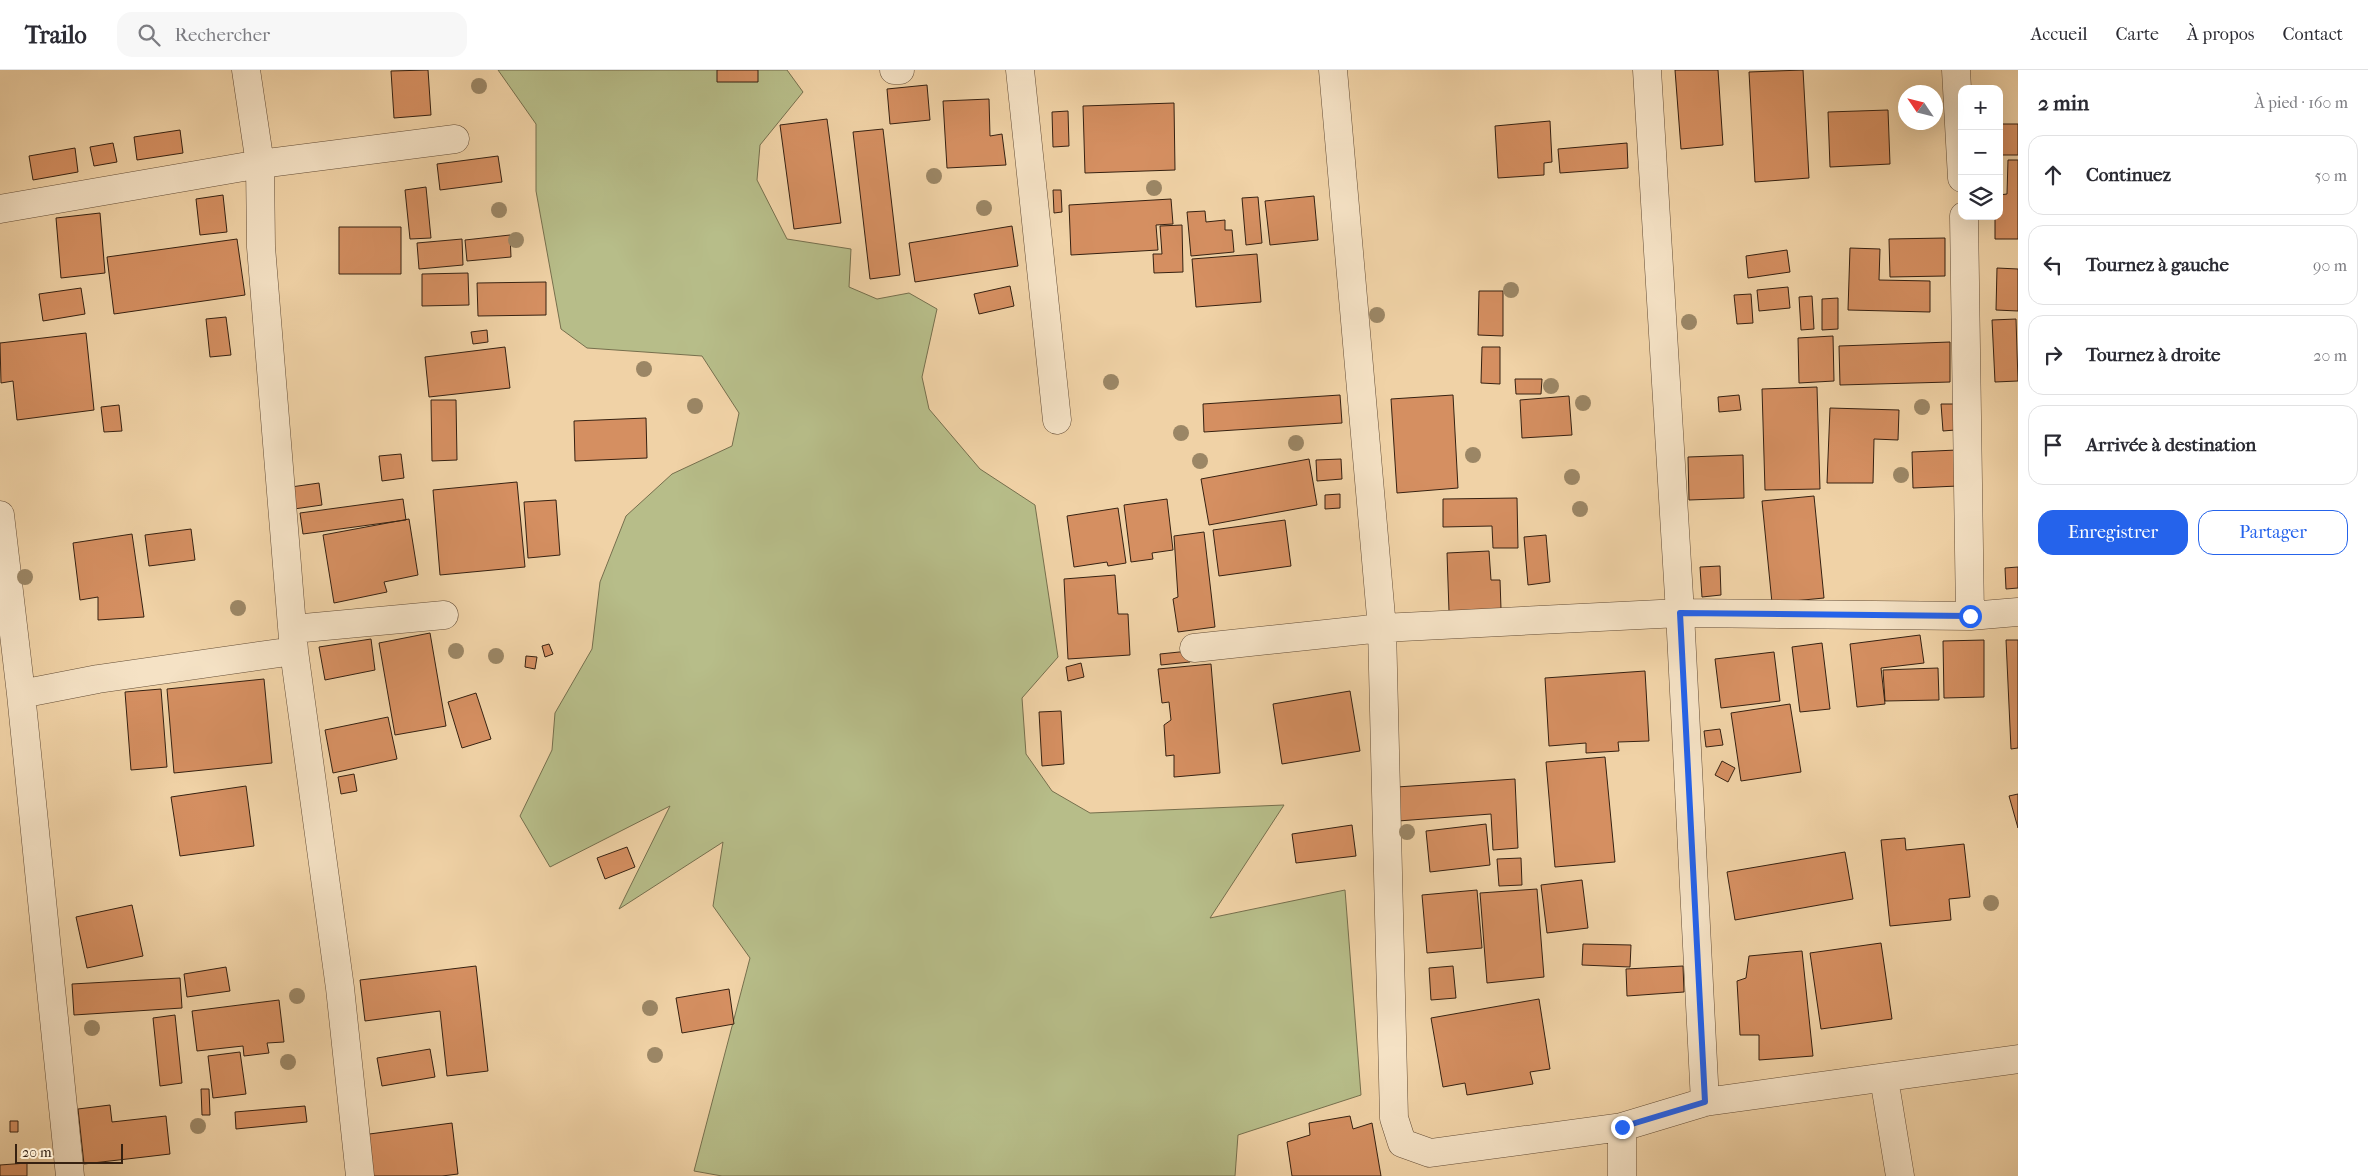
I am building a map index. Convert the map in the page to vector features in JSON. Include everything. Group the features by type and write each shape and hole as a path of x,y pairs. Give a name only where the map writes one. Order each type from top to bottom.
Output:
{"street":[{"path":"246,70 260,164 262,247 294,640 340,988 360,1176"},
{"path":"894,70 900,70"},
{"path":"1020,70 1057,420"},
{"path":"1333,70 1382,628 1394,1118 1402,1143 1430,1153 1622,1127 1705,1102 2018,1059"},
{"path":"1647,70 1680,613 1705,1102"},
{"path":"1956,70 1962,175"},
{"path":"0,209 260,164 454,139"},
{"path":"1964,220 1970,616"},
{"path":"0,515 8,654 21,694 70,1176"},
{"path":"1194,648 1382,628 1680,613 1970,616 2018,612"},
{"path":"21,694 294,640 444,616"},
{"path":"1884,1078 1900,1176"},
{"path":"1622,1127 1622,1176"}],"green space":[{"path":"498,70 787,70 803,92 760,145 757,180 787,239 851,249 849,287 877,299 909,293 937,309 922,377 929,409 980,469 1035,505 1058,657 1022,698 1026,754 1052,791 1090,813 1284,805 1210,918 1345,890 1361,1095 1238,1135 1235,1176 722,1176 694,1171 750,958 713,906 723,842 619,909 670,806 550,867 520,816 552,750 555,713 592,649 600,582 626,516 672,474 732,446 739,413 702,356 587,348 561,329 536,191 536,124"}],"building":[{"path":"428,70 431,115 394,118 391,71"},
{"path":"717,70 758,70 758,82 717,82"},
{"path":"1675,70 1718,70 1723,145 1681,149"},
{"path":"1803,70 1809,178 1755,182 1749,72"},
{"path":"927,85 930,120 890,124 887,89"},
{"path":"989,99 990,136 1002,134 1006,165 947,168 943,101"},
{"path":"1174,103 1175,170 1085,173 1083,106"},
{"path":"1888,110 1890,164 1830,167 1828,112"},
{"path":"1068,111 1069,146 1053,147 1052,112"},
{"path":"827,119 841,223 794,229 780,125"},
{"path":"1550,121 1552,162 1544,163 1544,175 1498,178 1495,126"},
{"path":"2003,124 2018,124 2018,155 2003,155"},
{"path":"883,129 900,275 870,279 853,132"},
{"path":"180,130 183,153 137,160 134,137"},
{"path":"113,143 117,162 94,166 90,147"},
{"path":"1627,143 1628,168 1560,173 1558,149"},
{"path":"75,148 78,172 33,180 29,156"},
{"path":"498,156 502,182 440,190 437,164"},
{"path":"2008,160 2018,160 2018,239 1995,239 1995,220 2003,220 2003,194 2007,194"},
{"path":"426,187 431,238 410,239 405,190"},
{"path":"1053,190 1061,190 1062,212 1054,213"},
{"path":"223,195 227,232 200,235 196,199"},
{"path":"1314,196 1318,240 1270,245 1265,201"},
{"path":"1258,197 1262,243 1246,245 1242,198"},
{"path":"1171,199 1173,224 1156,225 1158,250 1071,255 1069,205"},
{"path":"1205,211 1206,222 1225,220 1225,230 1232,230 1234,252 1191,256 1187,212"},
{"path":"100,213 105,273 61,278 56,218"},
{"path":"1182,225 1183,272 1154,273 1153,254 1162,254 1160,226"},
{"path":"1012,226 1018,266 915,282 909,243"},
{"path":"339,227 401,227 401,274 339,274"},
{"path":"510,235 511,257 467,261 465,240"},
{"path":"1945,238 1945,276 1890,277 1889,239"},
{"path":"237,239 245,295 114,314 107,257"},
{"path":"462,239 463,265 419,269 417,243"},
{"path":"1850,248 1880,249 1879,280 1930,281 1930,312 1848,310"},
{"path":"1787,250 1790,272 1748,278 1746,256"},
{"path":"1257,254 1261,302 1196,307 1192,259"},
{"path":"1997,268 2018,269 2018,311 1996,310"},
{"path":"468,273 469,305 422,306 422,274"},
{"path":"546,282 546,315 478,316 477,283"},
{"path":"1010,286 1014,306 979,314 974,294"},
{"path":"1788,287 1790,308 1759,311 1757,290"},
{"path":"81,288 85,314 43,321 39,294"},
{"path":"1479,291 1503,291 1503,336 1478,335"},
{"path":"1751,294 1753,323 1737,324 1734,295"},
{"path":"1812,296 1814,329 1801,330 1799,297"},
{"path":"1838,298 1838,329 1822,330 1822,299"},
{"path":"226,317 231,355 210,357 206,319"},
{"path":"2016,319 2018,381 1995,382 1992,320"},
{"path":"487,330 488,342 473,344 471,332"},
{"path":"86,333 94,410 17,420 13,381 1,383 0,343"},
{"path":"1833,336 1834,381 1799,383 1798,338"},
{"path":"1950,342 1950,382 1840,385 1839,346"},
{"path":"505,347 510,388 429,397 425,357"},
{"path":"1482,347 1500,347 1500,384 1481,383"},
{"path":"1515,379 1542,379 1541,394 1516,394"},
{"path":"1817,387 1820,489 1765,490 1762,389"},
{"path":"1340,395 1342,423 1204,432 1203,404"},
{"path":"1453,395 1458,488 1397,493 1391,399"},
{"path":"1739,395 1741,410 1719,412 1718,397"},
{"path":"1569,396 1572,435 1522,438 1520,400"},
{"path":"431,400 456,400 457,460 432,461"},
{"path":"1941,404 1954,404 1955,430 1943,431"},
{"path":"119,405 122,431 104,432 101,407"},
{"path":"1830,408 1899,410 1898,440 1874,439 1873,483 1827,483"},
{"path":"646,418 647,458 575,461 574,421"},
{"path":"1957,450 1958,486 1913,488 1912,452"},
{"path":"401,454 404,478 382,481 379,456"},
{"path":"1743,455 1744,498 1689,500 1688,457"},
{"path":"1309,459 1317,505 1209,525 1201,479"},
{"path":"1341,459 1342,479 1317,481 1316,460"},
{"path":"517,482 525,567 440,575 433,490"},
{"path":"319,483 322,505 294,509 291,487"},
{"path":"1340,494 1340,508 1325,509 1325,495"},
{"path":"1814,496 1824,598 1772,603 1762,501"},
{"path":"1517,498 1518,548 1493,548 1492,526 1443,527 1443,499"},
{"path":"403,499 406,520 303,534 300,513"},
{"path":"1167,499 1173,550 1152,553 1153,559 1131,562 1124,505"},
{"path":"556,500 560,555 528,558 524,502"},
{"path":"1118,508 1126,563 1108,566 1107,562 1074,567 1067,516"},
{"path":"409,519 418,575 384,582 387,592 334,603 323,535"},
{"path":"1285,520 1291,566 1219,576 1213,530"},
{"path":"191,529 195,560 149,566 145,535"},
{"path":"1204,532 1215,627 1178,632 1173,599 1178,597 1174,536"},
{"path":"132,534 144,617 98,620 98,597 80,600 73,543"},
{"path":"1546,535 1550,582 1528,585 1524,537"},
{"path":"1489,551 1491,580 1500,580 1501,609 1449,611 1447,553"},
{"path":"1720,566 1721,595 1702,597 1700,567"},
{"path":"2018,567 2018,588 2006,589 2005,568"},
{"path":"1115,575 1118,614 1128,614 1130,655 1068,659 1064,579"},
{"path":"430,633 446,726 395,735 379,643"},
{"path":"1920,635 1924,663 1881,668 1885,704 1857,707 1850,644"},
{"path":"371,639 375,670 325,680 319,647"},
{"path":"1984,640 1984,697 1944,698 1943,641"},
{"path":"2006,640 2018,640 2018,748 2011,749"},
{"path":"1822,643 1830,709 1800,712 1792,647"},
{"path":"549,644 553,654 545,657 542,646"},
{"path":"1189,651 1190,662 1161,665 1160,654"},
{"path":"1774,652 1780,701 1721,708 1715,659"},
{"path":"526,656 537,657 535,669 525,667"},
{"path":"1081,663 1084,677 1068,681 1066,667"},
{"path":"1211,664 1220,773 1174,777 1174,755 1166,756 1164,725 1171,720 1169,702 1162,703 1158,669"},
{"path":"1938,668 1939,700 1885,701 1883,670"},
{"path":"1645,671 1649,741 1618,742 1619,751 1586,753 1586,743 1549,746 1545,678"},
{"path":"264,679 272,763 174,773 167,689"},
{"path":"161,689 167,767 131,770 125,692"},
{"path":"1350,691 1360,751 1282,764 1273,704"},
{"path":"476,693 491,739 462,748 448,702"},
{"path":"1790,704 1801,772 1741,781 1731,713"},
{"path":"1061,711 1064,764 1042,766 1039,712"},
{"path":"388,717 397,759 333,773 325,730"},
{"path":"1720,729 1723,745 1706,747 1704,731"},
{"path":"1605,757 1615,862 1555,867 1546,762"},
{"path":"1722,761 1735,768 1728,782 1715,775"},
{"path":"354,774 357,791 341,794 338,777"},
{"path":"1515,779 1518,848 1493,850 1491,814 1398,821 1397,787"},
{"path":"246,786 254,846 180,856 171,797"},
{"path":"2018,794 2018,828 2009,796"},
{"path":"1486,824 1490,865 1430,872 1426,831"},
{"path":"1352,825 1356,856 1296,863 1292,834"},
{"path":"1905,838 1906,850 1964,844 1970,897 1949,899 1951,920 1890,926 1881,840"},
{"path":"627,847 635,867 605,879 597,858"},
{"path":"1845,852 1853,899 1735,920 1727,872"},
{"path":"1521,858 1522,885 1499,886 1497,859"},
{"path":"1582,880 1588,928 1547,933 1541,885"},
{"path":"1537,889 1544,977 1487,983 1480,893"},
{"path":"1477,890 1482,948 1427,953 1422,895"},
{"path":"132,905 143,956 87,968 76,917"},
{"path":"1881,943 1892,1019 1821,1029 1810,953"},
{"path":"1583,944 1631,945 1630,967 1582,965"},
{"path":"1802,951 1813,1056 1759,1060 1759,1035 1740,1035 1737,981 1746,978 1749,956"},
{"path":"476,966 488,1071 447,1076 440,1011 365,1021 360,980"},
{"path":"1453,966 1456,998 1431,1000 1429,968"},
{"path":"1683,966 1684,992 1627,996 1626,969"},
{"path":"226,967 230,991 187,997 184,974"},
{"path":"180,978 182,1008 74,1015 72,984"},
{"path":"729,989 734,1024 682,1033 676,998"},
{"path":"1539,999 1550,1069 1530,1072 1533,1084 1467,1095 1465,1083 1443,1087 1431,1018"},
{"path":"279,1000 284,1042 267,1043 269,1053 244,1056 243,1046 197,1051 192,1011"},
{"path":"175,1015 182,1083 160,1086 153,1018"},
{"path":"430,1049 435,1077 382,1086 377,1058"},
{"path":"240,1052 246,1094 213,1098 208,1056"},
{"path":"201,1089 209,1089 210,1115 202,1115"},
{"path":"110,1105 112,1122 166,1116 170,1154 84,1164 78,1109"},
{"path":"305,1106 307,1122 236,1129 235,1112"},
{"path":"1350,1116 1353,1129 1372,1123 1381,1176 1292,1176 1287,1142 1310,1135 1309,1123"},
{"path":"10,1121 18,1121 18,1132 10,1132"},
{"path":"452,1123 458,1174 442,1176 367,1176 362,1135"},
{"path":"27,1163 27,1176 0,1176 0,1165"}],"route":[{"path":"1622,1127 1705,1102 1680,613 1970,616"}]}
